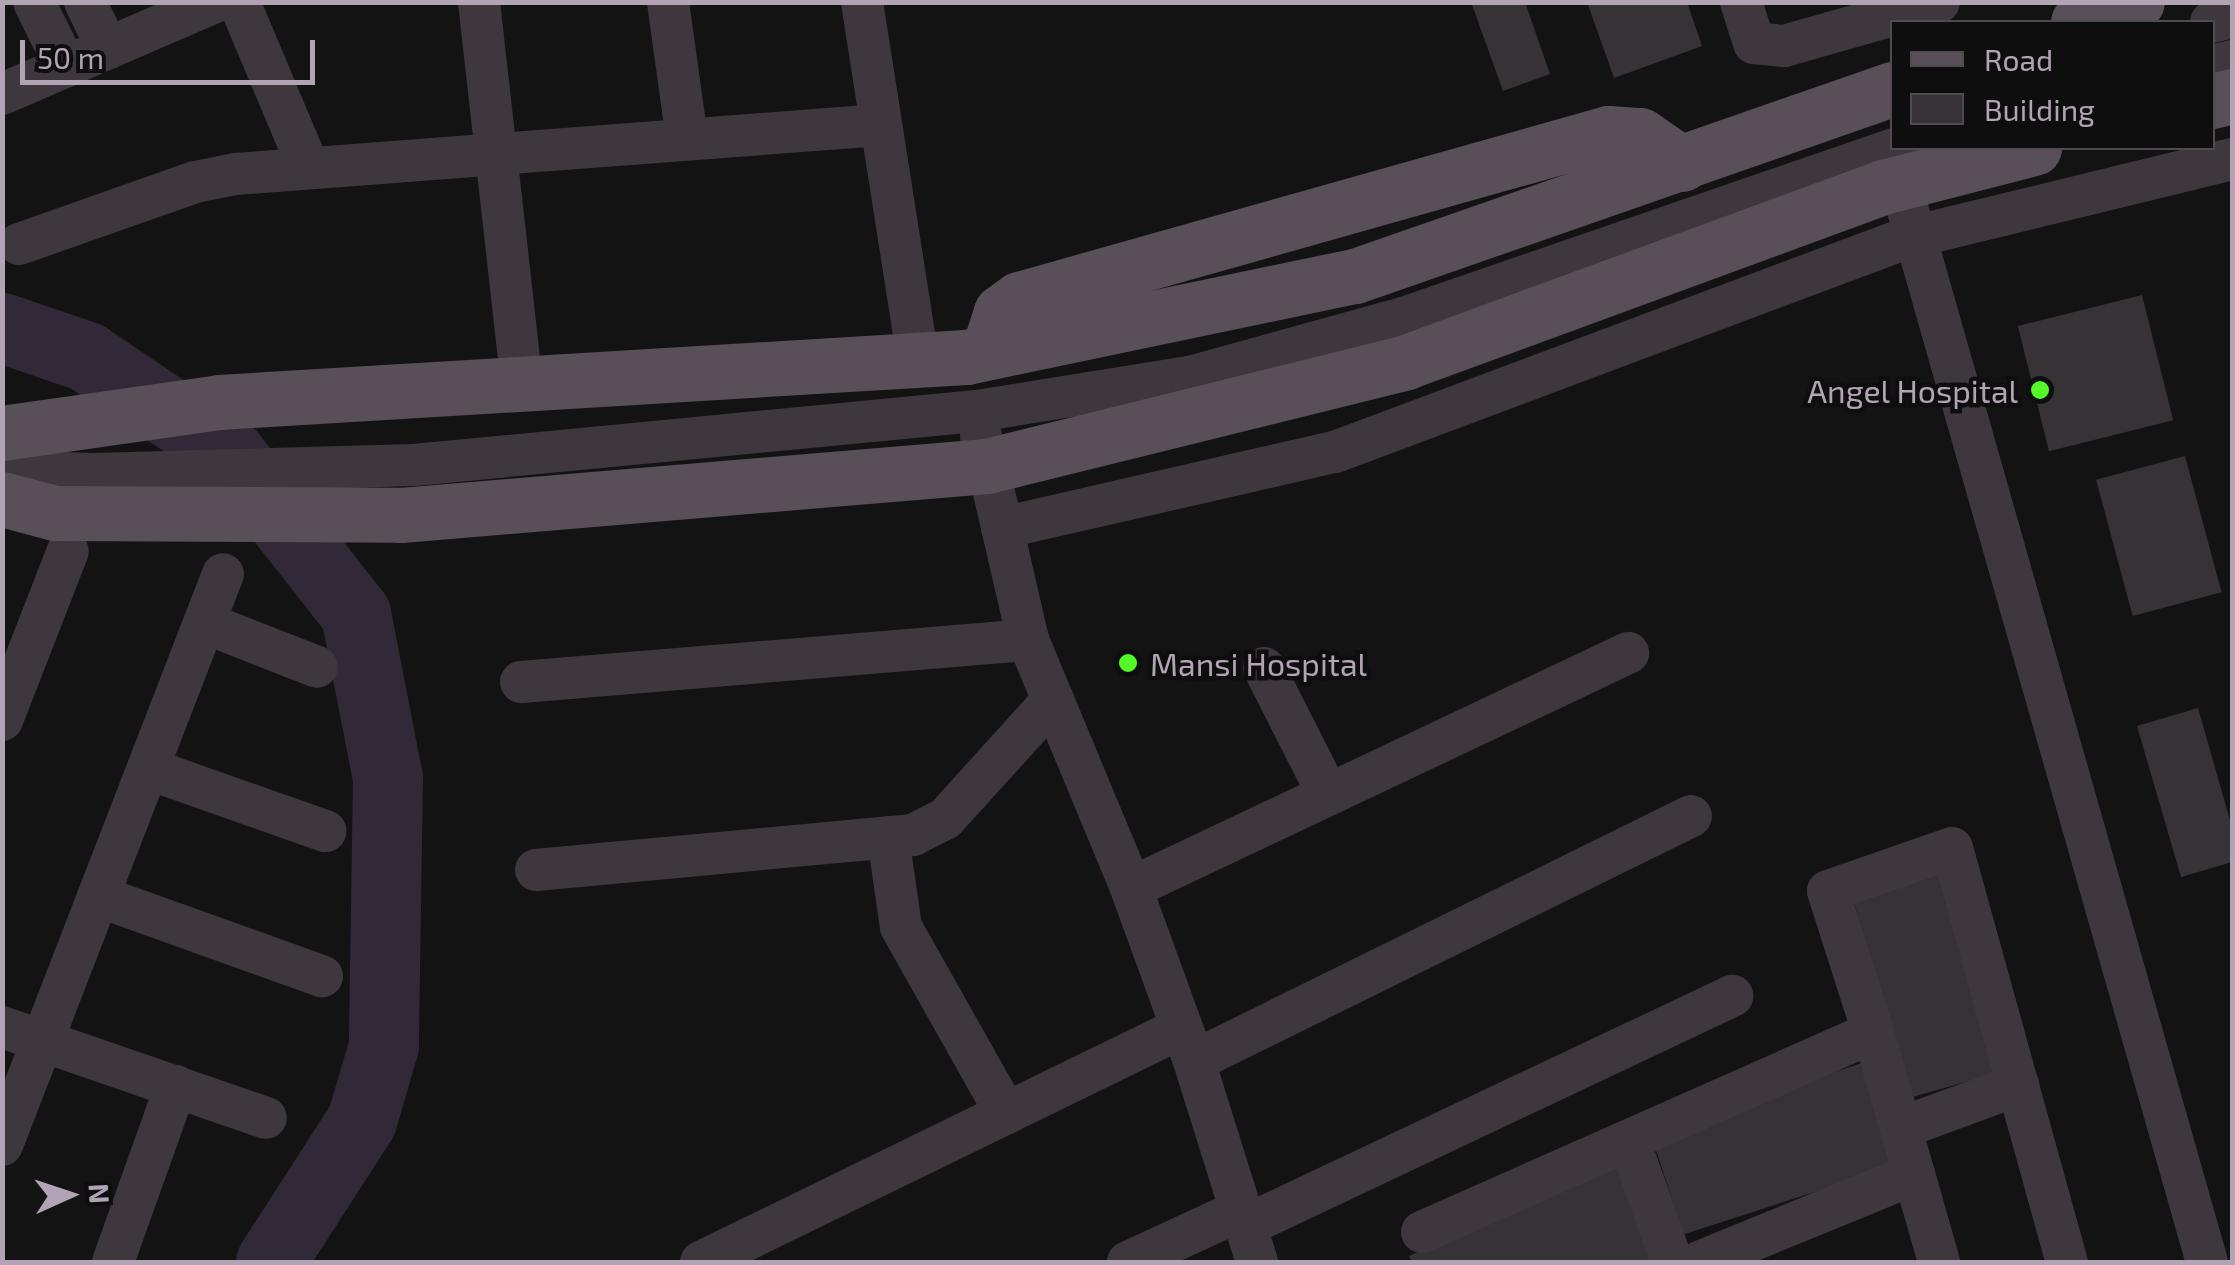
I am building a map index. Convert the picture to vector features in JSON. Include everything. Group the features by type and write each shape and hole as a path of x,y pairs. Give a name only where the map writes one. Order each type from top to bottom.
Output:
{"main road":[{"path":"2084,20 2137,2"},
{"path":"11,443 219,402 957,356 1355,276 1890,89"},
{"path":"2,499 54,512 155,516 401,514 987,466 1406,362 1897,165 2018,150"}],"street":[{"path":"34,2 66,67"},
{"path":"85,2 108,49"},
{"path":"2,94 215,2"},
{"path":"239,2 308,166"},
{"path":"480,2 522,384"},
{"path":"668,2 687,139"},
{"path":"862,2 880,126 977,411 1028,640 1131,888 1248,1233"},
{"path":"1741,2 1754,43 1784,46 1924,5"},
{"path":"19,244 194,182 308,166 880,126"},
{"path":"1002,528 1335,452 1918,234 2232,159"},
{"path":"11,443 94,474 414,465 977,411 1190,377 1328,340 1897,165 2207,1262"},
{"path":"2,720 68,551"},
{"path":"2,1145 22,1034 98,896 223,574"},
{"path":"205,623 316,666"},
{"path":"521,682 1028,640"},
{"path":"1131,888 1327,792 1628,653"},
{"path":"1264,668 1327,792"},
{"path":"536,870 913,835 945,819 1052,700"},
{"path":"149,769 324,831"},
{"path":"701,1262 1006,1113 1187,1044 1691,816"},
{"path":"888,837 901,927 1006,1113"},
{"path":"1939,1262 1874,1032 1828,892 1952,848 2018,1085 2059,1260"},
{"path":"98,896 322,976"},
{"path":"1128,1262 1248,1233 1732,996"},
{"path":"1422,1232 1874,1032"},
{"path":"22,1034 266,1118"},
{"path":"1900,1128 2018,1085"},
{"path":"113,1262 176,1086"},
{"path":"1629,1141 1672,1262"},
{"path":"1699,1262 1914,1174"}],"building":[{"path":"1471,2 1525,2 1550,74 1503,91"},
{"path":"1587,2 1687,2 1702,46 1614,78"},
{"path":"2142,295 2173,420 2049,451 2018,326"},
{"path":"2185,456 2221,592 2133,616 2096,480"},
{"path":"2198,708 2232,827 2232,862 2181,877 2137,726"},
{"path":"1938,865 1998,1073 1910,1098 1851,890"},
{"path":"1865,1062 1898,1165 1683,1235 1650,1132"},
{"path":"1613,1160 1656,1260 1412,1262 1409,1256"}],"waterway":[{"path":"2,328 87,357 230,454 356,614 388,779 384,1046 362,1121 271,1262"}],"place":[{"name":"Angel Hospital","path":"2040,390"},
{"name":"Mansi Hospital","path":"1128,663"}]}
